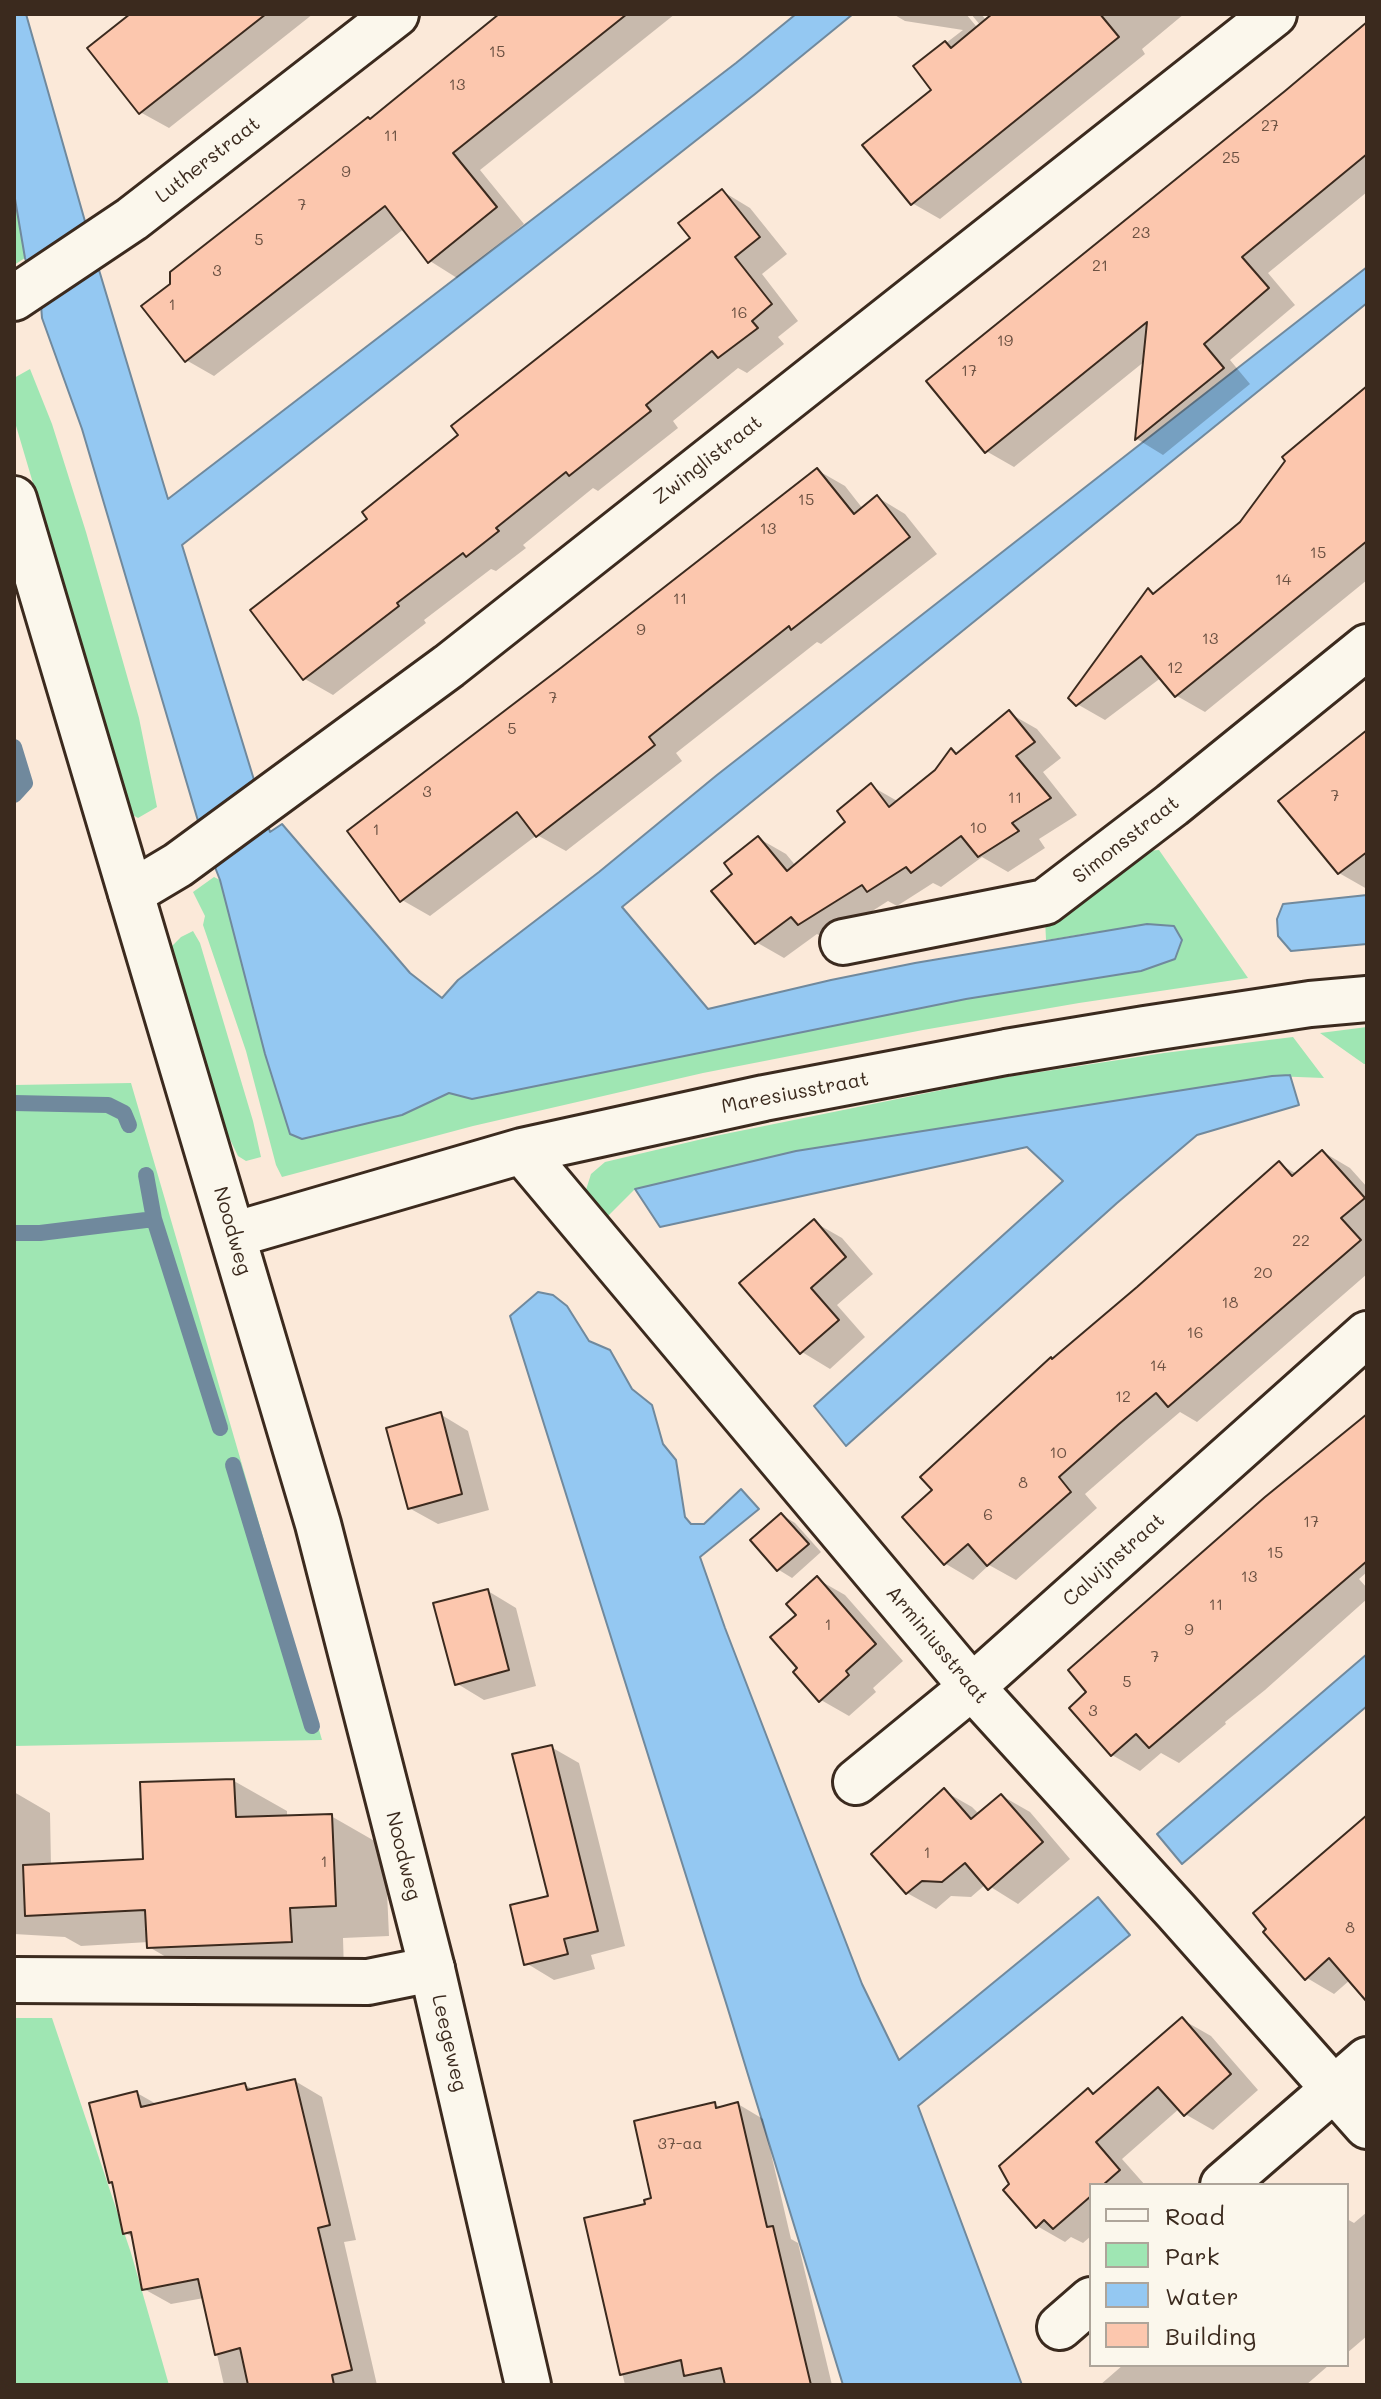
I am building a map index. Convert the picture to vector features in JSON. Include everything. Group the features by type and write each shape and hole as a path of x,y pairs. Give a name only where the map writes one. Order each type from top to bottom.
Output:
{"street":[{"name":"Lutherstraat","path":"14,298 132,219 396,14"},
{"name":"Zwinglistraat","path":"131,893 178,865 449,666 1274,14"},
{"name":"Noodweg","path":"14,499 318,1524 432,1969"},
{"name":"Simonsstraat","path":"843,942 1045,902 1172,805 1367,647"},
{"name":"Maresiusstraat","path":"233,1235 522,1151 764,1098 1006,1052 1297,1006 1367,999"},
{"name":"Arminiusstraat","path":"522,1151 972,1687 1367,2126"},
{"name":"Calvijnstraat","path":"856,1782 972,1687 1367,1334"},
{"name":"Leegeweg","path":"14,1980 368,1982 432,1969 528,2385"},
{"path":"1225,2183 1367,2060"}],"green space":[{"path":"14,193 25,258 14,265"},
{"path":"30,369 52,424 86,532 139,718 157,807 138,818 131,814 14,419 14,378"},
{"path":"1159,850 1248,978 923,1030 703,1073 473,1126 282,1177 276,1165 246,1051 203,925 205,916 193,892 214,877 220,880 265,1054 290,1134 302,1139 402,1115 449,1093 472,1099 966,999 1141,971 1175,959 1147,924 1046,940 1045,918 1133,852"},
{"path":"193,931 200,943 253,1121 261,1157 246,1161 238,1156 224,1127 171,947"},
{"path":"1367,1027 1367,1064 1320,1033"},
{"path":"1293,1037 1324,1078 1272,1076 635,1189 605,1219 585,1193 591,1174 605,1162 715,1136 1001,1078"},
{"path":"131,1083 322,1740 14,1746 14,1085"},
{"path":"14,2018 52,2018 131,2253 169,2385 14,2385"}],"water":[{"path":"14,14 26,14 168,499 796,14 853,14 182,545 270,832 282,824 410,973 442,998 458,980 599,872 717,775 1367,267 1367,303 622,907 708,1009 915,963 1147,924 1174,926 1182,940 1175,959 1141,971 966,999 472,1099 449,1093 402,1115 302,1139 290,1134 265,1054 220,880 201,831 82,429 42,318 41,305 25,258 14,193"},
{"path":"1367,895 1367,944 1291,951 1278,936 1277,919 1283,904"},
{"path":"1290,1075 1299,1105 1197,1135 846,1446 814,1406 1063,1181 1027,1147 660,1227 635,1189 796,1151"},
{"path":"538,1292 553,1295 567,1306 589,1341 610,1350 632,1389 652,1405 663,1444 676,1460 685,1517 691,1524 704,1524 741,1489 759,1509 700,1557 862,1984 899,2060 1098,1897 1130,1935 918,2106 1022,2385 843,2385 510,1316"},
{"path":"1367,1654 1367,1706 1182,1864 1157,1834"}],"building":[{"path":"130,14 266,14 139,114 87,48"},
{"path":"499,14 627,14 453,153 497,207 428,263 385,206 185,362 141,306 170,284 170,272 368,117 370,119"},
{"path":"992,14 1100,14 1119,37 911,205 862,145 931,90 913,66 945,41 951,48"},
{"path":"1367,22 1367,154 1242,257 1269,288 1204,344 1224,368 1135,440 1147,322 985,453 926,381"},
{"path":"722,189 760,237 735,257 772,304 752,321 758,328 718,358 712,351 646,405 651,411 569,476 566,472 496,528 499,531 466,557 463,553 397,603 399,606 303,680 250,610 367,519 362,512 458,435 451,426 690,238 678,223"},
{"path":"1367,386 1367,541 1175,697 1141,656 1076,706 1068,698 1148,588 1153,594 1240,522 1285,461 1282,457"},
{"path":"817,468 854,514 877,495 910,537 791,630 789,626 649,737 655,745 536,837 517,812 400,902 347,831"},
{"path":"1009,710 1035,742 1016,756 1051,798 1012,823 1019,831 978,857 961,836 911,873 906,867 867,892 862,885 798,925 791,917 755,944 711,891 732,874 724,863 758,836 787,871 845,822 837,811 871,783 889,807 935,770 951,748 956,754"},
{"path":"1367,730 1367,852 1338,874 1278,801"},
{"path":"1322,1150 1365,1198 1341,1218 1361,1240 1168,1407 1156,1393 1119,1424 1059,1477 1071,1492 987,1566 968,1544 944,1565 902,1517 932,1490 920,1477 1051,1357 1137,1287 1279,1161 1292,1176"},
{"path":"814,1219 846,1257 811,1288 839,1320 800,1354 739,1283"},
{"path":"441,1412 462,1494 408,1509 386,1428"},
{"path":"1367,1414 1367,1561 1149,1748 1136,1734 1111,1756 1069,1708 1086,1692 1068,1670 1265,1497"},
{"path":"781,1513 809,1544 777,1571 750,1540"},
{"path":"817,1576 876,1644 846,1671 849,1675 819,1702 793,1672 797,1668 770,1637 796,1615 786,1604"},
{"path":"488,1589 509,1670 455,1685 433,1603"},
{"path":"552,1745 598,1931 564,1939 568,1954 524,1965 510,1905 548,1896 512,1754"},
{"path":"234,1779 236,1817 332,1814 336,1906 290,1908 292,1942 147,1948 145,1910 25,1916 23,1865 143,1859 140,1782"},
{"path":"944,1788 971,1819 1001,1794 1043,1842 988,1890 965,1863 942,1882 922,1881 906,1894 871,1854"},
{"path":"1367,1815 1367,2002 1329,1958 1305,1980 1263,1932 1266,1929 1253,1913"},
{"path":"1182,2017 1231,2074 1184,2116 1158,2087 1096,2142 1120,2170 1105,2183 1089,2183 1089,2198 1053,2229 1044,2220 1036,2228 1003,2190 1009,2184 999,2166 1088,2088 1093,2094"},
{"path":"295,2079 330,2225 318,2228 352,2370 332,2375 334,2385 248,2385 240,2348 215,2355 198,2279 142,2290 131,2232 123,2234 112,2182 109,2183 89,2103 137,2091 141,2107 245,2083 247,2090"},
{"path":"715,2102 716,2108 738,2102 767,2227 773,2226 811,2385 725,2385 721,2368 684,2376 681,2360 620,2375 584,2218 645,2204 644,2200 651,2198 634,2121"}],"waterway":[{"path":"14,747 25,783 14,795"},
{"path":"14,1103 108,1105 124,1113 129,1125"},
{"path":"146,1175 154,1219 220,1428"},
{"path":"14,1233 40,1233 154,1219"},
{"path":"233,1465 312,1726"}]}
